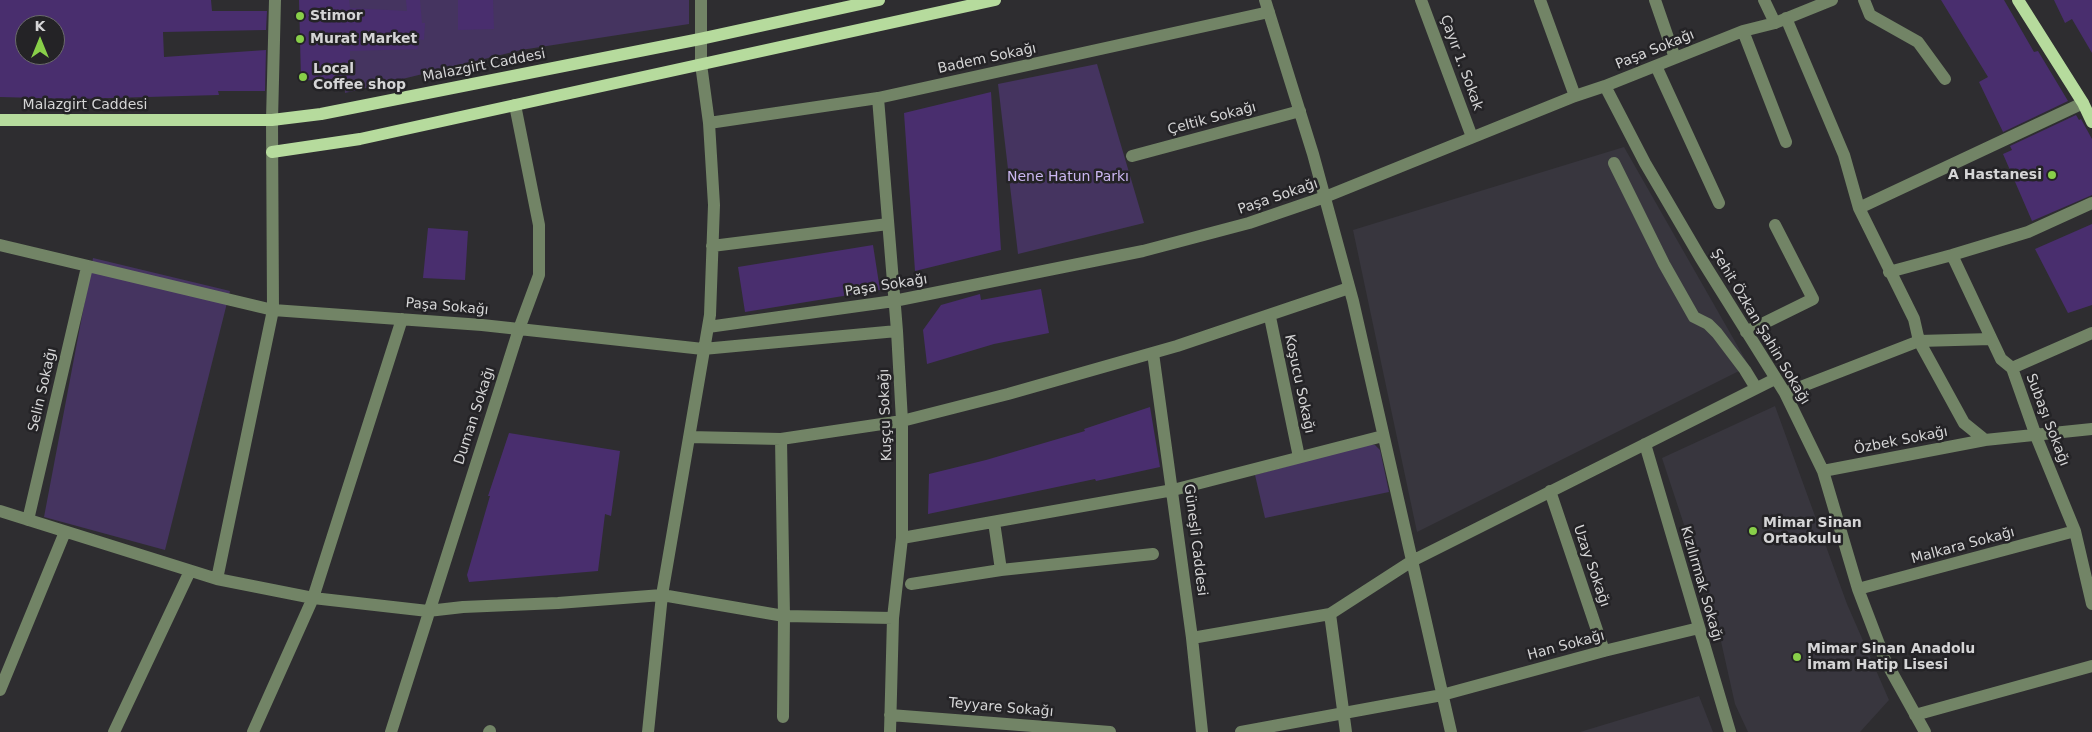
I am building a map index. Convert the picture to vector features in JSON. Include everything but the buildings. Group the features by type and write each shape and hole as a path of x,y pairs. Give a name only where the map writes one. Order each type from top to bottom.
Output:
{"main road":[{"name":"Malazgirt Caddesi","path":"0,120 272,120 321,114 700,40 879,0"},
{"path":"272,152 360,139 995,0"},
{"path":"2018,0 2083,103 2092,122"}],"street":[{"path":"217,579 273,310 272,120 275,0"},
{"path":"648,732 662,595 708,327 714,205 709,123 701,64 701,0"},
{"name":"Çayır 1. Sokak","path":"1421,0 1472,137"},
{"path":"1540,0 1575,96"},
{"path":"1655,0 1675,58"},
{"path":"1764,0 1780,20 1844,154 1860,208 1889,272 1914,319 1919,341 1964,423 1985,440"},
{"name":"Paşa Sokağı","path":"708,327 894,301 1143,251 1249,223 1325,197 1575,96 1606,86 1743,31 1780,20 1832,0"},
{"path":"1864,0 1870,16 1918,42 1945,79"},
{"path":"1267,6 1300,111 1349,288 1450,732"},
{"name":"Badem Sokağı","path":"709,123 878,98 1267,6"},
{"path":"1743,31 1786,142"},
{"path":"1656,66 1719,203"},
{"name":"Şehit Özkan Şahin Sokağı","path":"1606,86 1645,162 1746,332 1785,393 1823,471 1858,589 1885,660 1925,732"},
{"name":"Kuşçu Sokağı","path":"878,98 897,332 902,421 902,538 893,618 890,732"},
{"path":"1860,208 2083,103"},
{"name":"Duman Sokağı","path":"391,732 519,329 539,275 539,225 515,105"},
{"name":"Çeltik Sokağı","path":"1132,156 1300,111"},
{"path":"1614,162 1664,264 1694,317 1708,324 1717,333 1756,388"},
{"path":"1889,272 2028,232 2092,203"},
{"path":"712,246 888,224"},
{"path":"1746,332 1813,299 1775,225"},
{"name":"Paşa Sokağı","path":"0,245 273,310 519,329 703,349 897,332"},
{"name":"Subaşı Sokağı","path":"1952,255 2000,359 2012,368 2036,436 2075,531 2090,582 2092,604"},
{"name":"Selin Sokağı","path":"28,520 86,267"},
{"path":"689,437 781,439 902,421 1008,394 1153,353 1270,316 1349,288"},
{"name":"Koşucu Sokağı","path":"1270,316 1299,457"},
{"path":"253,732 313,598 402,319"},
{"path":"2012,368 2092,333"},
{"path":"1785,393 1919,341 1991,339"},
{"name":"Güneşli Caddesi","path":"1153,353 1173,490 1202,732"},
{"path":"1192,638 1330,614 1412,561 1775,379"},
{"name":"Özbek Sokağı","path":"1823,471 1985,440 2092,429"},
{"path":"902,538 1173,490 1383,436"},
{"path":"781,439 784,616 783,717"},
{"name":"Kızılırmak Sokağı","path":"1645,444 1730,732"},
{"name":"Uzay Sokağı","path":"1550,491 1604,651"},
{"path":"0,511 217,579 313,598 428,612 463,607 558,603 662,595 784,616 893,618"},
{"path":"994,522 1001,570"},
{"name":"Malkara Sokağı","path":"1858,589 2075,531"},
{"path":"0,690 64,532"},
{"path":"911,584 1001,570 1153,554"},
{"path":"114,732 190,571"},
{"path":"1330,614 1346,732"},
{"name":"Han Sokağı","path":"1342,713 1442,695 1604,651 1699,628"},
{"path":"1915,715 2092,666"},
{"path":"1241,732 1342,713"},
{"name":"Teyyare Sokağı","path":"890,714 1110,732"}],"shaded area":[{"path":"1624,147 1749,366 1417,532 1353,230"},
{"name":"Mimar Sinan Ortaokulu","path":"1775,406 1847,604 1889,700 1860,732 1748,732 1735,704 1718,628 1662,458"},
{"path":"1699,696 1713,732 1580,732"}],"green space":[{"path":"342,0 689,0 689,24 521,50 345,93"},
{"name":"Nene Hatun Parkı","path":"1097,64 1144,223 1018,254 998,84"},
{"path":"93,258 230,291 165,550 44,517"},
{"path":"1367,444 1375,445 1380,450 1389,492 1265,518 1255,475"}],"place":[{"name":"Stimor","path":"300,16"},
{"name":"Murat Market","path":"300,39"},
{"name":"Local Coffee shop","path":"303,77"},
{"name":"A Hastanesi","path":"2052,175"},
{"name":"Mimar Sinan Ortaokulu","path":"1753,531"},
{"name":"Mimar Sinan Anadolu İmam Hatip Lisesi","path":"1797,657"}]}
